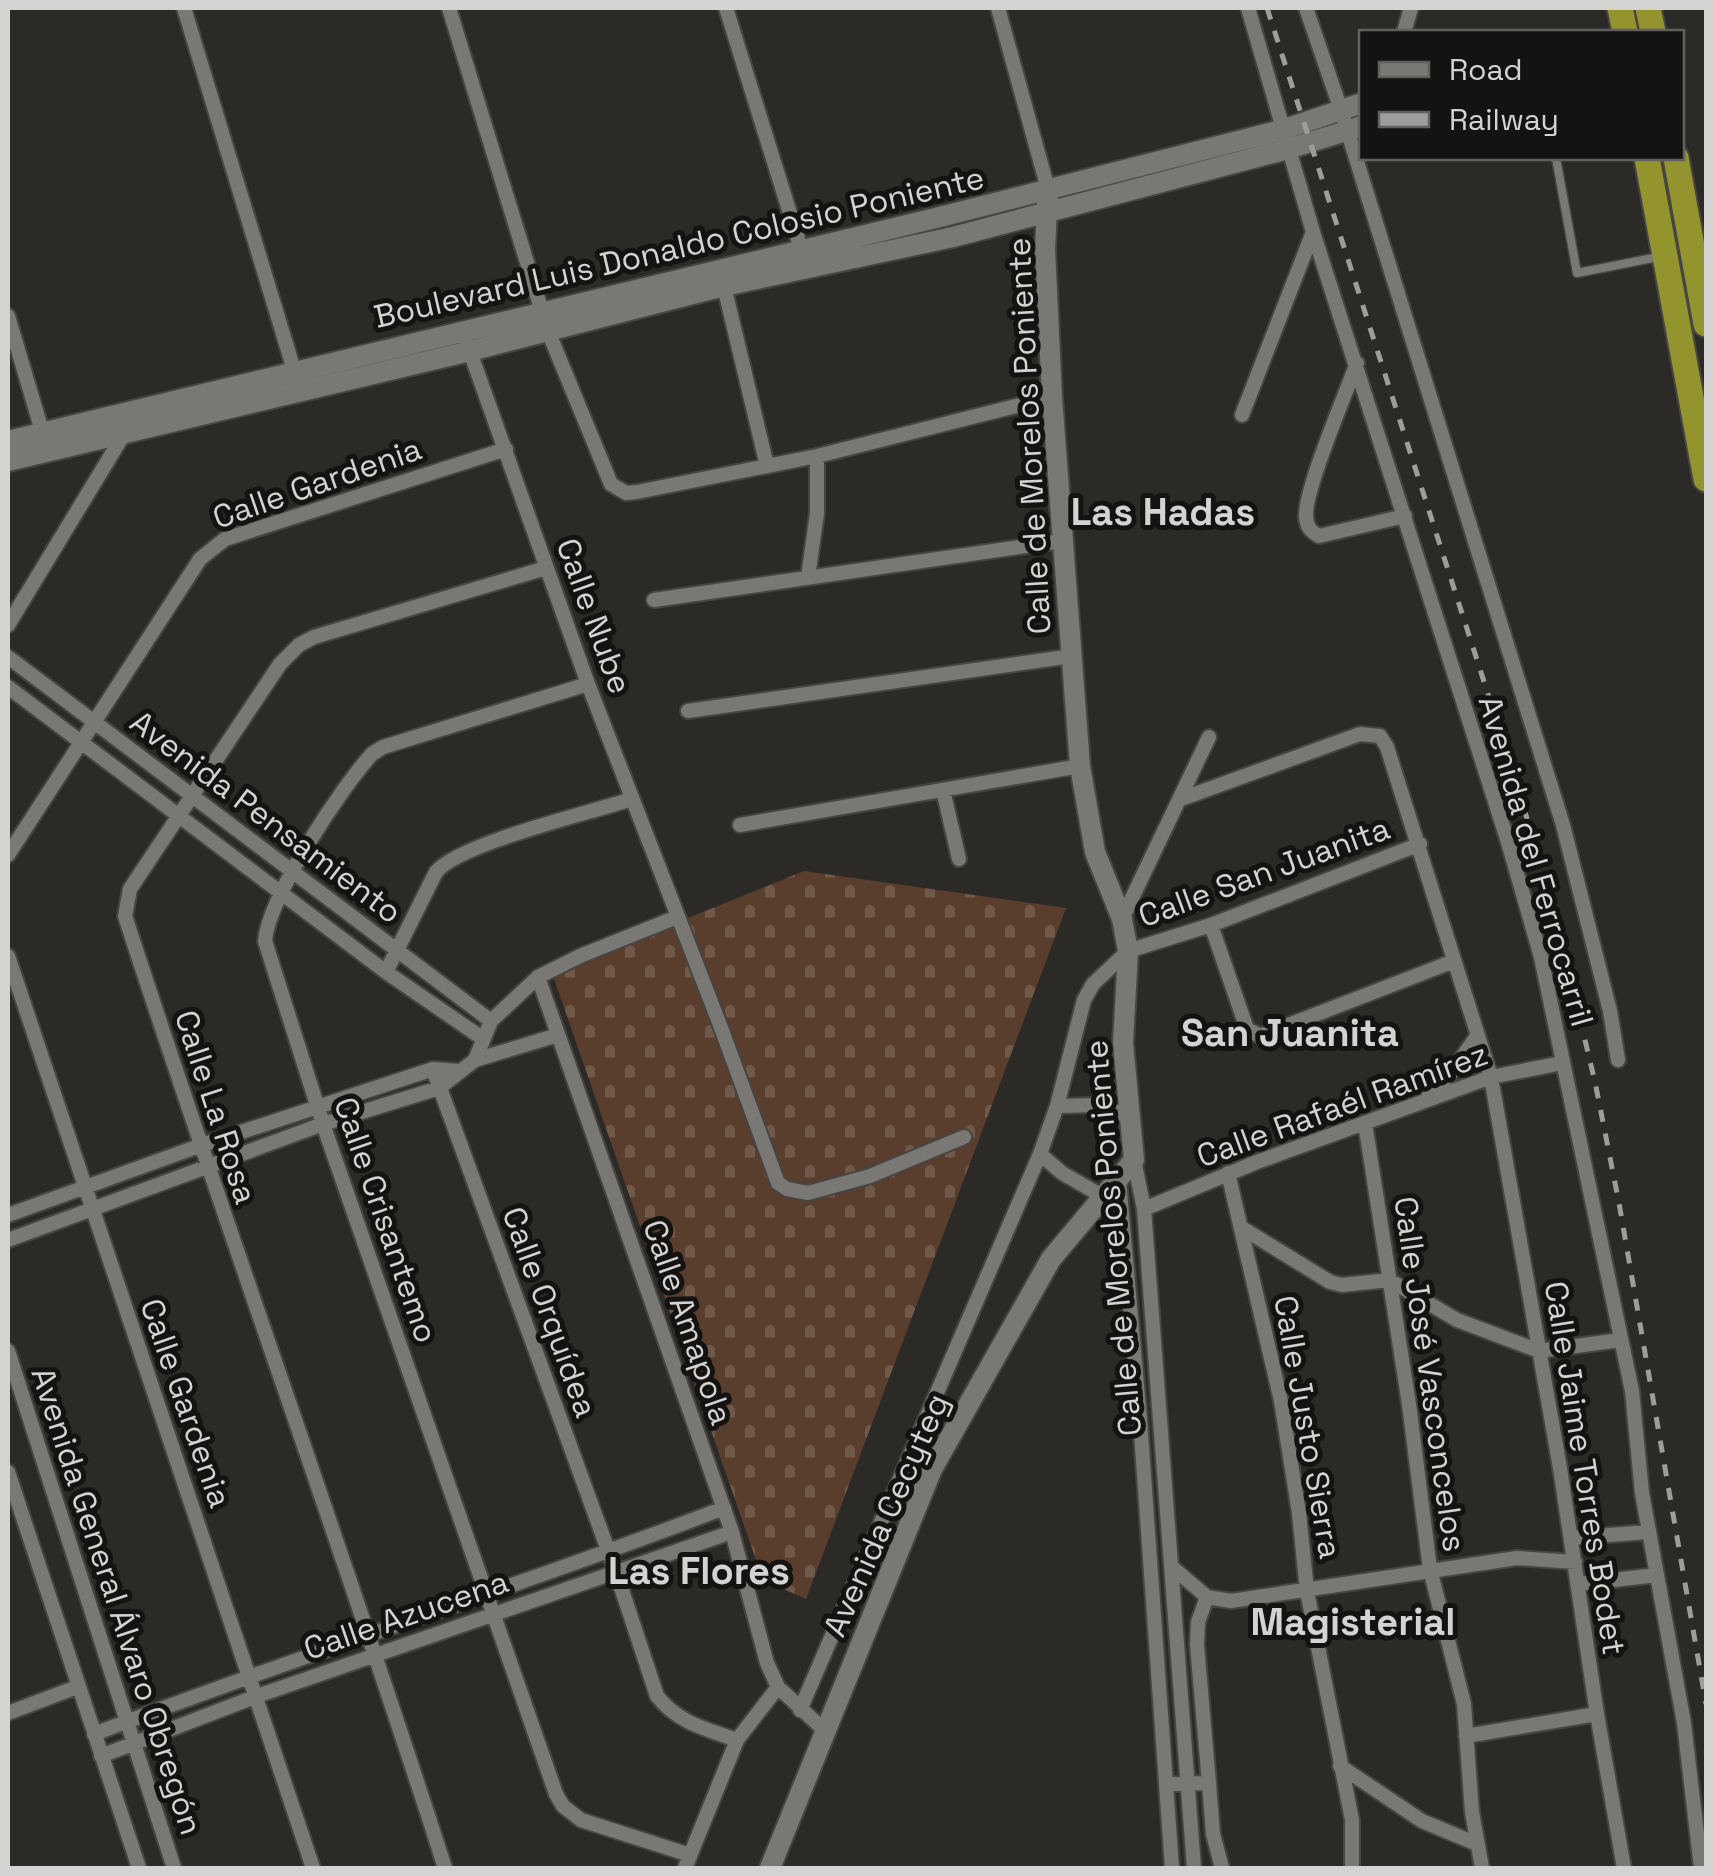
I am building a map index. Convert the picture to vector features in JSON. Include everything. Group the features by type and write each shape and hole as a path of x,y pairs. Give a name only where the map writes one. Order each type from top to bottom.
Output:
{"highway":[{"path":"1648,160 1706,478"},
{"path":"1676,160 1706,324"}],"main road":[{"name":"Boulevard Luis Donaldo Colosio Poniente","path":"8,461 45,442 804,259 954,236 1048,200 1350,122"},
{"name":"Calle de Morelos Poniente","path":"1048,200 1045,249 1052,397 1080,766 1095,852 1122,920 1128,952 1122,1044 1134,1160"},
{"name":"Boulevard Luis Donaldo Colosio Poniente","path":"545,321 724,286 804,259"},
{"name":"Boulevard Luis Donaldo Colosio Poniente","path":"8,441 45,442 124,434 297,380"},
{"name":"Avenida Cecyteg","path":"770,1868 953,1426 1036,1283 1134,1160"}],"street":[{"path":"184,8 297,380"},
{"path":"449,8 545,321 612,484 620,490 636,492 817,456 1052,397"},
{"path":"726,8 804,259"},
{"path":"998,8 1048,200"},
{"name":"Avenida del Ferrocarril","path":"1248,8 1314,232 1541,957 1634,1403 1648,1532 1684,1723 1702,1868"},
{"name":"Avenida del Ferrocarril","path":"1306,8 1359,152"},
{"name":"Avenida del Ferrocarril","path":"1361,160 1562,825 1602,976 1618,1060"},
{"path":"1242,416 1314,232"},
{"path":"724,286 767,466"},
{"path":"8,316 45,442"},
{"name":"Calle Nube","path":"467,342 588,684 778,1183 808,1194 870,1176 964,1137"},
{"path":"1357,362 1310,496 1306,523 1319,536 1405,516"},
{"path":"8,625 124,434"},
{"name":"Calle Gardenia","path":"8,855 80,740 212,546 506,449"},
{"path":"808,577 817,513 817,456"},
{"path":"654,600 1061,541"},
{"name":"Calle La Rosa","path":"445,1868 124,916 130,890 280,664 299,645 314,637 546,568"},
{"path":"688,711 1072,656"},
{"name":"Avenida Pensamiento","path":"8,657 491,1021"},
{"name":"Calle Crisantemo","path":"588,684 383,747 363,764 291,871 264,941 317,1107 556,1794 563,1806 581,1820 688,1862"},
{"name":"Avenida Pensamiento","path":"8,688 386,972 482,1038"},
{"name":"Calle Jaime Torres Bodet","path":"1181,798 1360,734 1380,736 1387,747 1490,1077 1624,1868"},
{"path":"1122,920 1209,736"},
{"path":"740,824 1080,766"},
{"path":"943,790 960,859"},
{"path":"386,972 444,863 474,848 632,800"},
{"name":"Calle San Juanita","path":"1128,952 1211,925 1420,844"},
{"path":"475,1060 491,1021 538,977 677,917"},
{"path":"1211,925 1247,1029 1260,1036 1454,961"},
{"path":"800,1710 1040,1154 1057,1106 1084,1000 1093,984 1128,952"},
{"name":"Calle Gardenia","path":"8,956 313,1868"},
{"name":"Calle Amapola","path":"538,977 724,1508 767,1664 778,1687 826,1731"},
{"path":"8,1240 323,1124 439,1088 475,1060 558,1036"},
{"path":"1424,1101 1478,1036"},
{"name":"Calle Rafaél Ramírez","path":"1144,1210 1228,1173 1490,1077 1562,1063"},
{"path":"8,1215 199,1146 432,1069 459,1071"},
{"name":"Calle Orquídea","path":"432,1069 658,1696 682,1720 736,1740"},
{"path":"1057,1106 1101,1105 1130,1118"},
{"name":"Calle José Vasconcelos","path":"1365,1123 1430,1569 1464,1704 1482,1868"},
{"path":"1040,1154 1062,1173 1102,1196"},
{"name":"Calle de Morelos Poniente","path":"1134,1160 1144,1210 1194,1868"},
{"name":"Calle Justo Sierra","path":"1228,1173 1281,1401 1307,1591 1352,1820 1352,1868"},
{"name":"Calle de Morelos Poniente","path":"1120,1180 1172,1868"},
{"path":"1242,1228 1330,1282 1390,1280 1457,1320 1539,1351 1620,1340"},
{"name":"Avenida General Álvaro Obregón","path":"8,1350 174,1868"},
{"path":"1140,1419 1160,1418"},
{"name":"Avenida General Álvaro Obregón","path":"8,1472 139,1868"},
{"name":"Calle Azucena","path":"94,1734 724,1508"},
{"name":"Calle Azucena","path":"101,1756 257,1696 732,1532"},
{"path":"1571,1538 1648,1532"},
{"path":"1172,1567 1207,1597 1231,1601 1517,1558 1575,1562"},
{"path":"1578,1584 1657,1575"},
{"path":"1207,1597 1198,1622 1200,1673 1213,1834 1222,1868"},
{"path":"1180,1676 1200,1673"},
{"path":"8,1714 77,1687"},
{"path":"688,1862 736,1740 778,1687"},
{"path":"1466,1736 1597,1714"},
{"path":"1340,1766 1422,1821 1477,1844"},
{"path":"1166,1784 1208,1783"}],"lane":[{"path":"1556,160 1577,273 1666,256"}],"green space":[{"path":"804,871 1066,908 806,1599 763,1580 552,973"}],"railway":[{"path":"1267,8 1517,784 1559,931 1619,1203 1706,1704"}],"district":[{"name":"Las Hadas","path":"1163,512"},
{"name":"San Juanita","path":"1290,1033"},
{"name":"Las Flores","path":"699,1571"},
{"name":"Magisterial","path":"1353,1622"}]}
